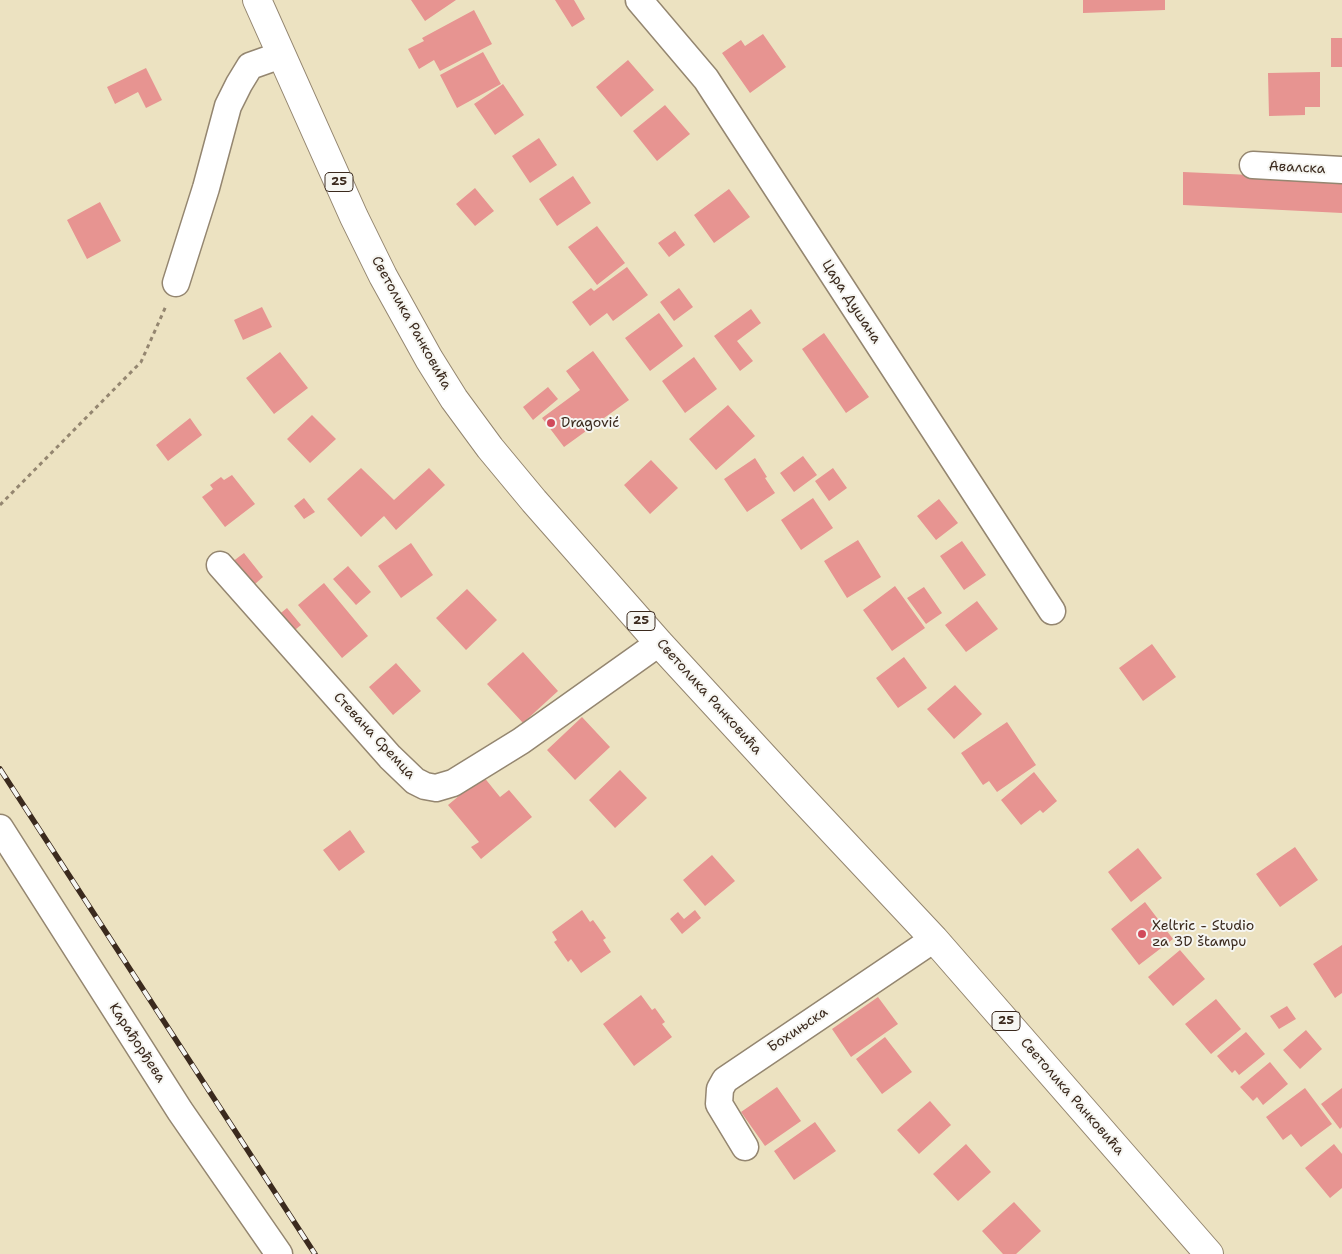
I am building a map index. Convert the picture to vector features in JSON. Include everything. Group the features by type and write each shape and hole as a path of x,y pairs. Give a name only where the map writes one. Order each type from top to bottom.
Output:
{"main road":[{"name":"Светолика Ранковића","path":"257,0 354,217 383,276 439,376 471,423 508,471 659,642 934,939 1209,1254"}],"street":[{"name":"Цара Душана","path":"639,0 706,79 1052,611"},
{"path":"176,283 206,188 228,106 250,66 281,55"},
{"name":"Авалска","path":"1253,165 1342,170"},
{"name":"Стевана Сремца","path":"220,565 390,757 415,781 425,786 436,788 453,783 521,741 659,642"},
{"name":"Карађорђева","path":"0,828 180,1111 279,1254"},
{"name":"Бохињска","path":"745,1147 719,1104 720,1089 725,1080 934,939"}],"path":[{"path":"0,505 141,362 176,283"}],"building":[{"path":"411,0 456,0 425,21"},
{"path":"555,0 574,0 585,19 572,27"},
{"path":"1083,0 1165,0 1165,10 1083,13"},
{"path":"474,10 492,44 440,71 434,60 419,69 408,49 424,41 422,38"},
{"path":"763,34 786,67 750,93 722,53 741,40 745,46"},
{"path":"1331,38 1342,38 1342,67 1331,67"},
{"path":"483,52 501,84 457,108 440,75"},
{"path":"628,60 654,90 621,117 596,87"},
{"path":"146,68 162,100 146,108 138,92 115,104 107,87"},
{"path":"1320,72 1320,107 1305,107 1305,115 1269,116 1268,73"},
{"path":"503,84 524,115 495,135 474,104"},
{"path":"665,105 690,134 657,161 633,131"},
{"path":"539,138 557,165 530,183 512,156"},
{"path":"1183,172 1342,179 1342,213 1183,205"},
{"path":"573,176 591,203 557,226 539,199"},
{"path":"475,188 494,211 475,226 456,204"},
{"path":"729,189 750,217 714,243 694,215"},
{"path":"100,202 121,241 87,259 67,220"},
{"path":"597,226 625,263 597,285 568,247"},
{"path":"675,231 685,245 669,257 658,243"},
{"path":"627,267 648,295 613,321 607,313 590,326 572,302 591,288 594,291"},
{"path":"679,288 693,307 674,321 660,302"},
{"path":"262,307 272,327 243,340 234,320"},
{"path":"751,309 761,323 737,341 753,361 740,371 714,336"},
{"path":"659,313 683,346 650,371 625,338"},
{"path":"824,333 869,397 846,413 802,349"},
{"path":"593,351 629,400 564,447 542,418 580,390 566,371"},
{"path":"280,352 308,388 274,414 246,378"},
{"path":"694,357 717,389 685,413 662,381"},
{"path":"548,387 558,399 533,420 523,407"},
{"path":"728,405 755,436 716,470 689,439"},
{"path":"312,415 336,439 310,463 287,439"},
{"path":"190,418 202,435 168,461 156,445"},
{"path":"803,456 817,475 794,492 780,473"},
{"path":"755,458 775,493 747,512 724,479"},
{"path":"651,460 678,488 650,514 624,485"},
{"path":"361,468 394,500 429,468 445,485 396,530 384,516 361,537 327,499"},
{"path":"833,468 847,488 829,501 815,481"},
{"path":"232,475 255,504 225,527 202,497 213,489 210,485 221,477 224,480"},
{"path":"304,498 315,512 304,519 294,506"},
{"path":"813,498 833,528 801,550 781,520"},
{"path":"939,499 958,523 936,540 917,516"},
{"path":"858,540 881,577 847,598 824,561"},
{"path":"962,541 986,575 964,590 940,556"},
{"path":"411,543 433,575 401,598 378,566"},
{"path":"244,553 263,577 248,590 228,565"},
{"path":"348,566 371,592 356,605 333,579"},
{"path":"324,583 368,636 342,658 298,605"},
{"path":"895,586 925,628 892,651 863,610"},
{"path":"924,587 942,613 926,624 907,598"},
{"path":"467,589 497,620 466,650 436,618"},
{"path":"977,601 998,629 966,652 945,625"},
{"path":"287,608 301,625 286,637 272,620"},
{"path":"1152,644 1176,677 1143,701 1119,668"},
{"path":"523,652 558,691 523,723 487,684"},
{"path":"904,657 927,688 898,708 876,678"},
{"path":"396,663 421,691 393,715 369,687"},
{"path":"955,685 982,714 954,739 927,709"},
{"path":"582,717 610,747 575,780 547,750"},
{"path":"1007,722 1036,765 997,792 989,781 983,785 961,753"},
{"path":"620,770 647,798 615,828 589,800"},
{"path":"1034,772 1057,801 1043,813 1040,810 1021,825 1001,800"},
{"path":"483,776 500,797 509,790 532,817 481,859 471,847 479,842 448,805"},
{"path":"350,830 365,852 339,871 323,850"},
{"path":"1295,847 1318,880 1280,907 1256,874"},
{"path":"1138,848 1162,878 1131,902 1108,872"},
{"path":"712,855 735,881 705,906 683,880"},
{"name":"Xeltric - Studio za 3D štampu","path":"1145,902 1173,939 1139,965 1111,929"},
{"path":"582,910 590,922 593,920 606,938 603,940 611,952 581,973 571,959 568,962 554,942 557,940 552,932"},
{"path":"695,910 701,918 682,934 670,919 678,912 684,919"},
{"path":"1342,945 1342,993 1335,998 1313,964"},
{"path":"1180,950 1205,979 1173,1006 1148,977"},
{"path":"641,995 652,1010 655,1008 665,1022 662,1024 672,1037 634,1066 603,1024"},
{"path":"878,997 898,1024 851,1057 832,1029"},
{"path":"1216,999 1241,1029 1211,1054 1185,1024"},
{"path":"1287,1006 1296,1019 1279,1029 1270,1016"},
{"path":"1306,1030 1322,1049 1300,1069 1283,1050"},
{"path":"1246,1032 1265,1054 1239,1075 1235,1070 1232,1073 1217,1056"},
{"path":"885,1037 912,1072 882,1094 856,1059"},
{"path":"1270,1062 1288,1084 1263,1105 1257,1097 1253,1101 1240,1087"},
{"path":"777,1087 801,1121 765,1146 741,1112"},
{"path":"1305,1088 1332,1124 1301,1147 1291,1134 1283,1140 1266,1117"},
{"path":"1342,1088 1342,1127 1340,1129 1321,1104"},
{"path":"930,1101 951,1125 919,1154 897,1130"},
{"path":"815,1122 836,1151 794,1180 774,1151"},
{"path":"966,1144 991,1172 958,1201 933,1174"},
{"path":"1334,1144 1342,1154 1342,1188 1330,1198 1305,1168"},
{"path":"1014,1202 1041,1231 1016,1254 1003,1254 982,1231"}],"railway":[{"path":"0,769 315,1254"}],"place":[{"name":"Dragović","path":"551,423"},
{"name":"Xeltric - Studio za 3D štampu","path":"1142,934"}]}
